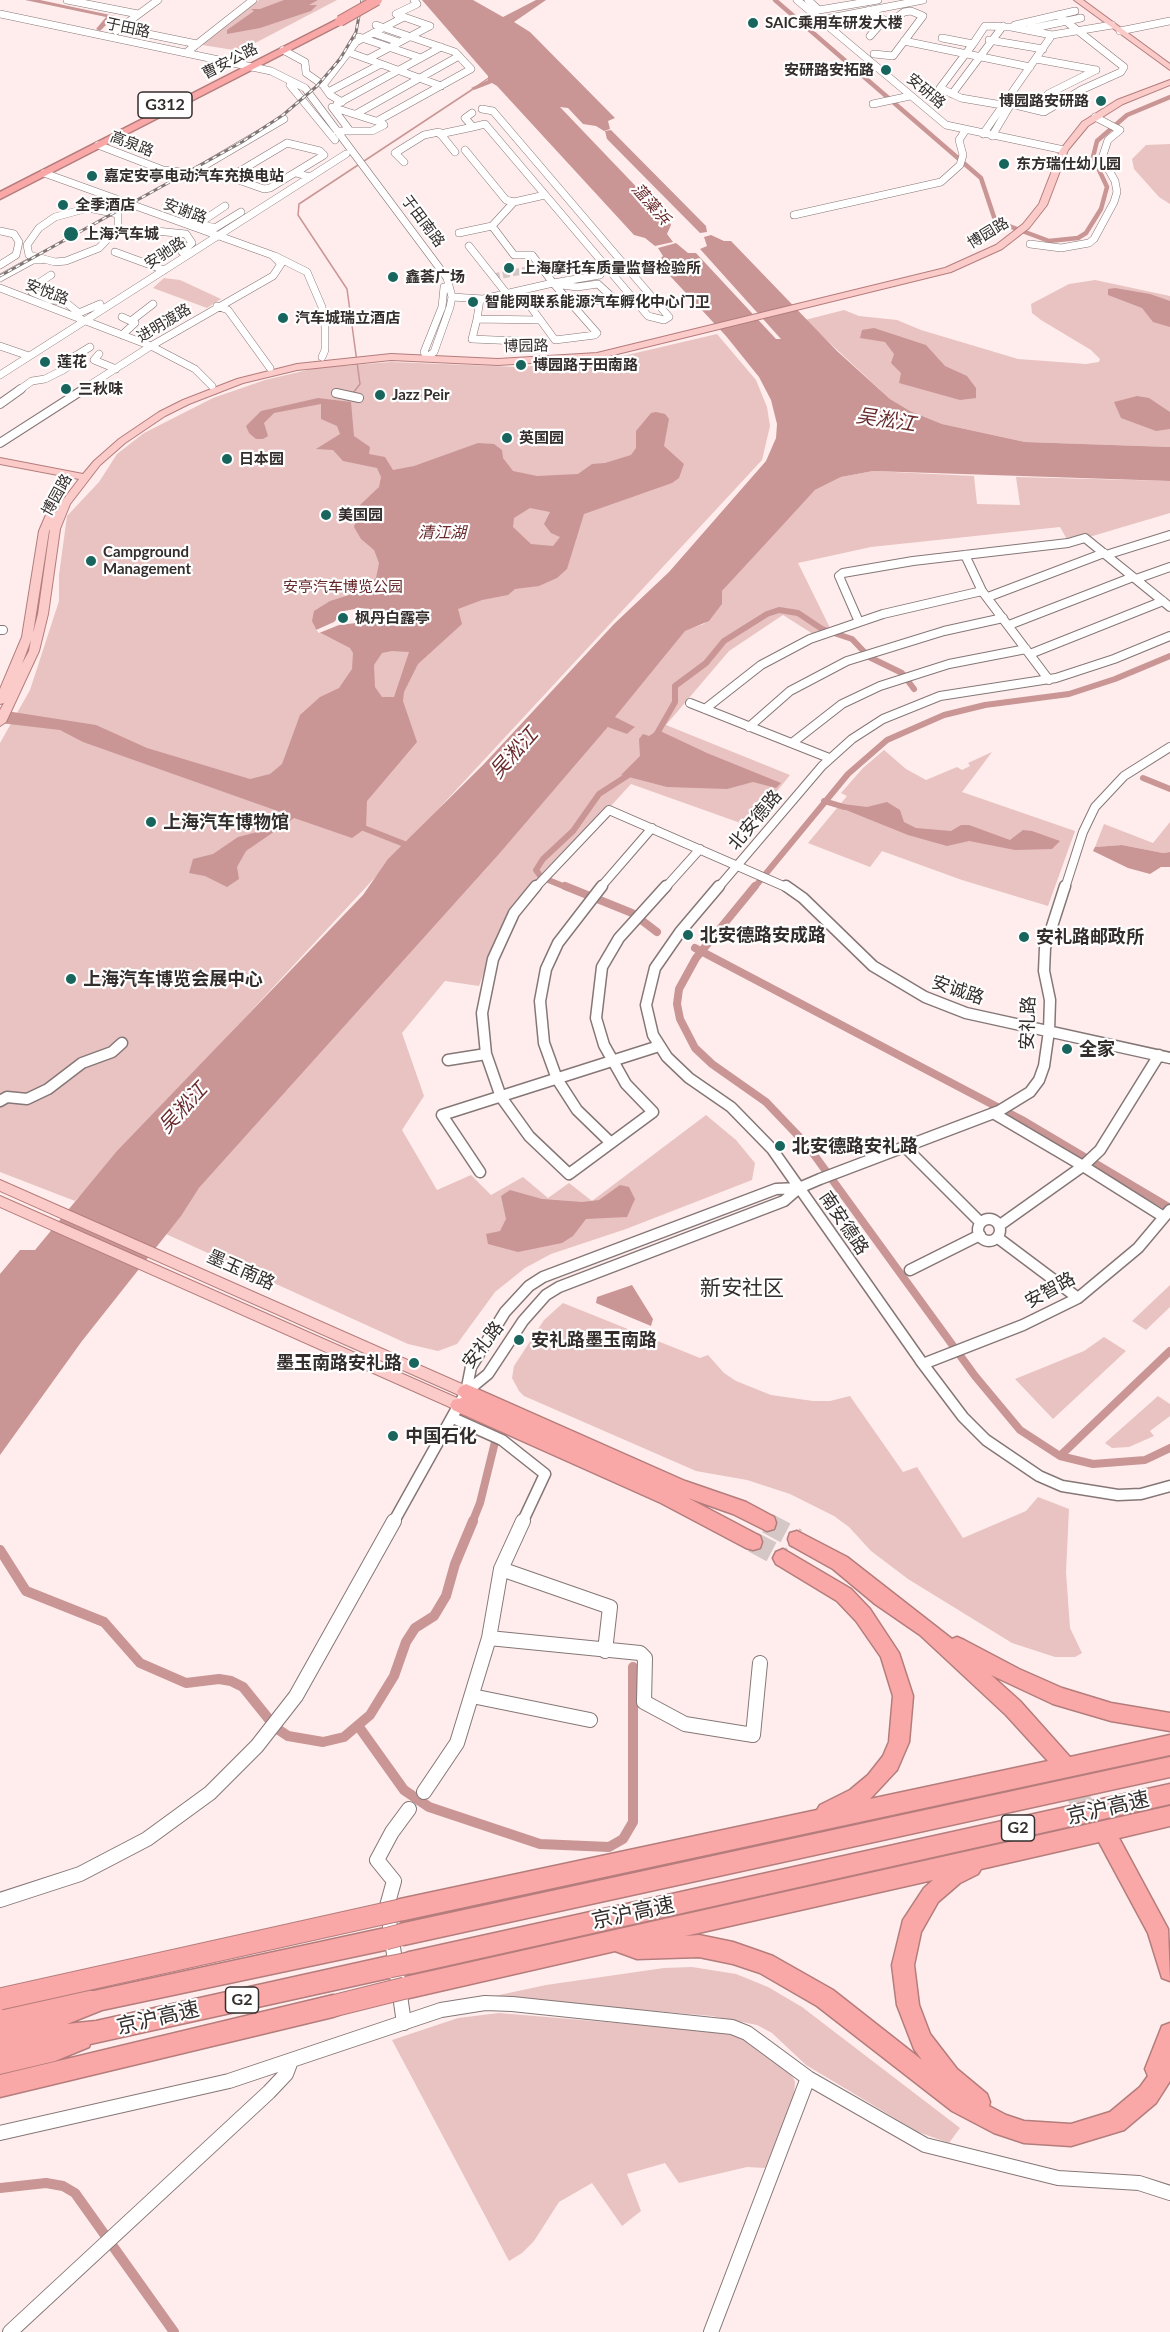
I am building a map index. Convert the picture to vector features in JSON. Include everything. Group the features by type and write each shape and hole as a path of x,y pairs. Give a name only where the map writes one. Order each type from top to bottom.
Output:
{"highway":[{"name":"曹安公路","path":"0,196 247,65 283,50 364,0"},
{"name":"曹安公路","path":"0,191 377,0"},
{"path":"459,1405 739,1508 767,1522"},
{"path":"459,1405 668,1497 753,1542"},
{"path":"797,1539 840,1563 882,1599 927,1629 1012,1677 1060,1697 1111,1712 1170,1722"},
{"path":"783,1558 844,1595 877,1632 890,1653 903,1696 899,1742 890,1763 875,1782 857,1797 828,1810 815,1822"},
{"path":"811,1573 849,1588 964,1671 1058,1763 1012,1708 927,1629"},
{"path":"0,1999 400,1910 1162,1747"},
{"name":"京沪高速","path":"0,2030 59,2016 102,2000 1166,1768"},
{"name":"京沪高速","path":"0,2049 54,2036 96,2032 1170,1794"},
{"path":"0,2086 405,1989 1170,1816"},
{"path":"1170,1944 1134,1866 1112,1838 1157,1929 1170,1970"},
{"path":"1021,1850 953,1876 931,1895 911,1928 903,1965 905,1991 914,2024 934,2061 966,2094 984,2106 1026,2123 1047,2127 1090,2122 1127,2108"},
{"path":"615,1941 637,1947 699,1946 733,1953 765,1964 795,1980 861,2026 960,2103 1002,2125 1047,2136 1071,2135 1116,2122 1162,2070 1170,2034"},
{"name":"京沪高速","path":"0,2013 59,2001 102,2000"},
{"name":"京沪高速","path":"0,2063 55,2050 96,2032"}],"main road":[{"path":"1078,0 1112,25 1124,30 1170,60"},
{"path":"1086,0 1170,68"},
{"name":"博园路","path":"1060,149 1095,117 1126,99 1170,80"},
{"name":"博园路","path":"0,722 4,705 34,651 57,521 79,476 99,450 132,426 179,400 212,386 270,368 322,357 428,354 498,362 597,356 948,270 985,255 1012,234 1043,204 1060,149 1069,131 1096,109 1127,93 1170,80"},
{"name":"博园路","path":"79,476 122,441 186,402 258,376 342,357"},
{"path":"0,461 79,476"},
{"name":"墨玉南路","path":"0,1185 250,1295 459,1405"},
{"name":"墨玉南路","path":"0,1201 459,1405"}],"street":[{"path":"72,0 138,14"},
{"path":"108,36 158,0"},
{"path":"187,52 253,0"},
{"path":"414,0 417,4 356,36 421,58"},
{"name":"安研路","path":"796,0 944,123 965,131 1060,149"},
{"path":"808,0 819,9 878,0"},
{"path":"820,20 923,0"},
{"path":"869,10 884,20 892,20 904,12 911,11 923,16 893,56 874,54"},
{"path":"1012,27 1075,11"},
{"name":"于田路","path":"0,14 247,65"},
{"path":"368,59 430,26 396,14"},
{"path":"1003,26 981,57 946,98 1005,104 1044,112 1121,72 1124,67 1058,15"},
{"path":"323,85 348,52 363,38 404,17"},
{"path":"1027,30 1081,18"},
{"path":"1040,19 1054,35"},
{"path":"870,36 884,20"},
{"path":"1124,30 1170,21"},
{"path":"337,131 372,131 384,125 379,120 471,69 459,56 441,47 376,25"},
{"path":"950,94 940,88 985,26 1012,27 1054,35 1112,25"},
{"path":"119,28 197,44"},
{"path":"373,33 399,42"},
{"path":"983,134 1054,35"},
{"path":"942,38 993,40 1042,49"},
{"path":"904,41 1030,67"},
{"path":"334,106 441,47"},
{"path":"283,50 305,62"},
{"path":"348,52 441,86"},
{"path":"356,114 459,56"},
{"path":"1036,59 1096,70 1048,94 1064,100"},
{"path":"297,66 305,62"},
{"path":"305,62 306,72 342,102"},
{"path":"328,92 381,64"},
{"path":"247,65 282,75 304,88 337,131 350,156"},
{"path":"247,65 294,88 350,156"},
{"path":"282,75 290,71"},
{"path":"331,74 410,103"},
{"path":"873,104 910,96"},
{"path":"992,136 1005,104"},
{"path":"334,106 332,107 350,131"},
{"path":"334,106 382,123"},
{"path":"404,162 395,153 424,135 440,134 485,124 648,316 664,320 669,317 493,111 482,109"},
{"path":"472,113 465,118 473,127"},
{"path":"1030,244 1069,248 1094,239 1117,192 1115,181 1102,158 1108,140 1120,130 1095,117"},
{"name":"高泉路","path":"98,145 163,170 192,173 284,118"},
{"path":"794,215 932,185 946,178 960,165 962,151 959,140 965,131"},
{"path":"440,134 455,153"},
{"path":"296,173 324,155 320,151 287,143 231,177 270,189 296,173 310,177"},
{"path":"465,150 506,200 513,202 545,195"},
{"name":"于田南路","path":"350,156 447,278 452,297"},
{"name":"安驰路","path":"0,375 85,322 161,268 310,177 350,156"},
{"name":"安谢路","path":"44,173 216,236"},
{"path":"459,233 492,226 513,202"},
{"path":"198,224 225,206"},
{"path":"0,278 33,260 66,261 99,248 118,228 118,214 88,208 55,217 39,228 30,238 27,244 29,255"},
{"path":"164,212 215,228 241,212"},
{"path":"172,233 186,225"},
{"path":"492,226 514,255 532,255 597,333 555,340 519,291"},
{"path":"51,275 34,286 32,292 51,300 64,302 79,313 89,310 161,268 192,243 186,234 146,230"},
{"path":"0,231 14,234 19,242 16,255 0,265"},
{"path":"216,236 272,255 307,272 322,307 326,327 326,350 322,357"},
{"name":"于田南路","path":"420,244 440,276 445,290 428,354"},
{"path":"469,246 507,294"},
{"path":"115,252 161,268"},
{"path":"29,255 41,260"},
{"path":"0,271 29,255"},
{"name":"进明渡路","path":"0,443 151,346 217,306 273,276 281,264 272,255"},
{"path":"428,354 452,297 480,299 600,275 589,264 546,273"},
{"path":"553,283 577,287 598,284 612,297 573,306"},
{"name":"安悦路","path":"0,288 151,346 195,369 212,386"},
{"path":"480,299 471,339 542,342"},
{"path":"131,321 153,304"},
{"path":"217,306 228,310 270,368"},
{"path":"122,317 135,323 122,335"},
{"path":"477,319 540,320"},
{"path":"0,346 29,356"},
{"path":"69,366 67,361 90,347"},
{"path":"99,354 94,360 116,369"},
{"path":"0,404 32,381 45,379 83,358"},
{"path":"336,393 359,398"},
{"path":"705,709 761,665 836,629 985,594 1170,535"},
{"path":"859,622 840,574 880,565 1068,543 1085,538 1167,604"},
{"path":"964,555 985,594 1049,680"},
{"path":"749,727 790,691 820,673 859,656 944,631 1006,622 1170,567"},
{"path":"792,743 842,704 900,678 949,664 1028,651 1167,604"},
{"name":"北安德路","path":"799,1188 772,1149 750,1124 678,1068 659,1046 649,1024 646,1005 647,993 655,968 680,932 829,758 869,727 921,703 980,688 1049,680 1105,663 1170,636"},
{"path":"690,703 829,758"},
{"name":"安礼路","path":"459,1405 488,1374 534,1307 559,1287 784,1201 799,1188 1000,1110 1030,1092 1039,1080 1049,1031 1050,1000 1044,971 1045,948 1087,821 1095,807 1124,776 1170,747"},
{"name":"安诚路","path":"486,1054 482,1013 493,959 514,913 609,810 770,879 803,898 866,960 909,988 966,1012 1170,1058"},
{"path":"611,1143 578,1110 557,1078 544,1043 540,1020 542,983 558,943 589,900 652,828"},
{"path":"448,1060 486,1054 501,1097 529,1136 569,1174 653,1112 626,1084 611,1062 596,1018 598,984 609,953 642,911 700,849"},
{"path":"0,1101 7,1097 27,1099 48,1089 82,1063 112,1052 122,1042"},
{"path":"480,1172 442,1115 659,1046"},
{"path":"1000,1225 1088,1162 1159,1055"},
{"path":"1000,1110 1088,1162 1146,1203 1167,1214"},
{"path":"906,1148 980,1222"},
{"name":"安礼路","path":"459,1405 471,1367 505,1312 529,1286 543,1277 776,1189 799,1188"},
{"name":"南安德路","path":"799,1188 923,1364 963,1417 986,1440 1039,1476 1062,1486 1118,1495 1141,1494 1170,1486"},
{"name":"安智路","path":"923,1364 1033,1321 1078,1298 1130,1256 1167,1214"},
{"path":"990,1220 1000,1225 1002,1230 998,1238 991,1240 980,1235 976,1227 980,1222 990,1220"},
{"path":"910,1270 980,1235"},
{"path":"998,1238 1078,1298"},
{"path":"0,1900 80,1874 147,1839 210,1792 269,1733 327,1642 459,1405 545,1474 501,1569 489,1638 452,1754 423,1792"},
{"path":"501,1569 610,1607 605,1651"},
{"path":"489,1638 644,1655 643,1695 647,1704 685,1724 753,1735 760,1663"},
{"path":"472,1696 590,1720"},
{"path":"404,2023 387,1906 394,1881 377,1860 380,1851 409,1809"},
{"path":"0,2133 230,2081 452,2007 485,2003 700,2022 747,2032 808,2078 898,2131 945,2152 1058,2178 1139,2182 1170,2193"},
{"path":"10,2332 86,2260 136,2218 269,2092 286,2074 291,2061"},
{"path":"711,2332 808,2078"}],"green space":[{"path":"259,0 337,0 240,51 202,45"},
{"path":"1170,144 1170,204 1159,197 1134,169 1132,159 1146,145"},
{"path":"164,278 180,280 221,299 207,308 153,288"},
{"path":"1095,280 1170,296 1170,447 1025,442 942,424 910,411 890,399 805,320 844,310 859,316 897,320 921,330 1018,359 1086,364 1099,362 1100,359 1091,350 1032,313 1031,304 1069,284"},
{"name":"安亭汽车博览公园","path":"717,334 756,380 767,407 770,426 762,460 75,1201 0,1172 0,743 30,690 59,601 59,575 67,516 99,482 117,454 144,433 213,398 265,380 316,368 391,362 519,367 571,363 610,359"},
{"path":"873,471 974,476 977,504 1020,505 1016,477 1170,481 1170,513 1069,543 1060,527 871,547 798,563 830,628 813,634 783,615 729,651 666,725 790,775 749,826 631,784 512,914 496,938 479,986 445,981 402,1033 424,1096 402,1130 437,1190 471,1175 491,1195 523,1177 548,1198 569,1183 592,1201 706,1115 736,1140 755,1163 752,1180 626,1229 551,1254 525,1268 495,1292 457,1344 438,1351 408,1344 166,1234 199,1188 500,853 609,726 627,734 634,728 614,717 685,630 704,624 722,604 722,591 749,560 815,490 841,477"},
{"path":"884,750 906,769 926,780 957,767 962,770 970,766 968,763 992,752 962,792 1075,831 1048,906 962,880 882,851 870,867 808,843 847,796 841,793 863,768"},
{"path":"1170,822 1170,852 1163,853 1122,845 1095,847 1104,824 1153,843"},
{"path":"1170,1285 1170,1307 1146,1330 1132,1321"},
{"path":"563,1303 700,1358 708,1355 724,1373 736,1381 771,1395 813,1401 830,1401 850,1396 903,1472 917,1467 963,1538 1026,1511 1038,1497 1069,1509 1066,1572 1070,1628 1082,1653 1075,1657 1055,1657 1012,1643 908,1579 871,1551 849,1527 834,1516 790,1494 747,1480 696,1471 524,1396 512,1378 514,1366 544,1320"},
{"path":"1104,1337 1126,1351 1053,1419 1015,1379 1084,1351"},
{"path":"1158,1396 1170,1404 1170,1416 1150,1431 1154,1436 1129,1447 1112,1448 1105,1443"},
{"path":"692,1967 736,1974 768,1987 802,2007 960,2128 949,2143 918,2132 806,2065 772,2033 757,2025 712,2016 490,1997 546,1985 664,1968"},
{"path":"499,2013 724,2032 753,2043 791,2073 795,2082 794,2097 765,2168 747,2167 679,2183 665,2163 627,2174 641,2211 622,2226 592,2183 559,2202 534,2241 522,2253 509,2261 392,2040 458,2018"}],"water":[{"path":"284,0 318,0 309,5 317,5 311,11 260,28 227,34 227,30 254,11 251,9 260,9"},
{"name":"蕰藻浜","path":"422,0 473,0 503,17 536,0 546,0 514,22 530,32 615,118 608,121 610,129 604,131 596,126 583,124 568,108 560,107 669,221 671,225 667,234 673,242 655,246 645,238 634,235 497,86 492,83 474,90 471,88 488,80 488,76"},
{"path":"611,130 706,226 707,232 700,233 607,139 605,131"},
{"name":"吴淞江","path":"711,235 724,241 731,241 837,351 890,399 910,411 942,424 1025,442 1170,447 1170,481 873,471 841,477 815,490 722,591 722,604 709,621 685,631 615,717 635,727 627,734 608,727 500,853 199,1188 181,1216 82,1341 0,1455 0,1274 20,1250 35,1250 117,1151 363,895 388,859 483,765 614,624 669,572 766,461 776,438 777,424 771,400 759,377 726,336 657,262 663,256 658,248 676,243 688,253 696,253 776,339 781,339 700,249 707,246 704,237"},
{"path":"1115,288 1150,294 1170,301 1170,327 1153,322 1142,308 1108,295 1108,289"},
{"path":"874,328 926,345 945,366 967,376 976,388 976,398 960,400 899,383 901,373 891,363 894,354 885,342 860,338 862,330"},
{"path":"1137,396 1149,398 1170,412 1170,429 1156,431 1121,418 1114,402"},
{"name":"清江湖","path":"318,398 351,402 354,436 370,447 369,454 385,457 393,470 414,466 478,443 494,444 502,450 503,458 513,471 537,476 578,474 592,464 605,463 631,455 636,448 636,431 651,413 656,412 665,414 669,419 664,446 684,464 679,478 672,483 584,514 567,569 557,578 539,586 515,589 508,595 482,600 458,609 462,624 418,664 404,692 403,701 417,742 367,801 366,828 352,838 294,818 246,851 237,867 239,879 227,887 205,876 189,873 193,859 213,854 238,837 257,832 286,814 83,742 60,730 0,723 0,710 96,725 147,748 250,779 270,774 282,764 300,715 320,697 339,688 352,669 353,653 350,648 317,631 312,621 314,611 330,601 362,591 376,578 379,563 374,550 361,539 354,527 360,505 379,487 381,477 377,468 343,461 333,450 316,449 340,434 337,426 321,419 321,404 274,413 264,423 268,436 256,439 249,433 246,426 261,411","holes":["530,508 550,512 544,524 551,533 560,537 553,546 531,544 513,527 514,518","409,652 394,697 382,697 375,687 374,665 382,653"]},
{"path":"658,730 781,783 776,788 753,782 727,789 667,787 621,775 640,756 639,739 643,734 649,736"},
{"path":"887,802 900,810 904,822 916,828 951,831 961,825 969,825 1010,840 1023,830 1060,841 1052,849 1015,850 969,841 947,846 908,835 841,808 843,804 867,807"},
{"path":"1122,845 1163,853 1170,852 1170,867 1161,867 1150,874 1128,868 1093,851 1095,847"},
{"path":"620,1185 629,1187 635,1199 627,1217 586,1219 573,1236 562,1243 518,1252 488,1244 486,1234 500,1231 506,1219 501,1196 510,1190 542,1199 582,1202 599,1200"},
{"path":"632,1285 653,1319 651,1326 596,1303 597,1297"}],"pier":[{"path":"366,609 368,614 356,623 339,625 319,633 316,630 334,622 344,611"}],"waterway":[{"path":"29,0 111,16 100,29"},
{"path":"775,0 981,178 994,217 1001,223 1049,241 1078,238 1086,233 1101,209 1107,187 1093,157 1097,141 1127,115 1170,97"},
{"path":"477,86 490,77"},
{"path":"353,393 360,384 347,289 298,215 299,204 473,89"},
{"path":"655,737 675,702 675,686 706,663 724,641 767,614 779,610 798,613 822,629 852,639 869,657 902,673 914,689"},
{"path":"825,801 848,774 887,740 944,715 985,705 1069,694 1115,679 1170,656"},
{"path":"568,888 541,877 536,870 543,859 573,831 599,794 633,772"},
{"path":"1143,778 1170,789"},
{"path":"754,888 825,801"},
{"path":"825,801 844,807"},
{"path":"356,825 412,847"},
{"path":"565,886 632,913 657,932"},
{"path":"701,951 755,886"},
{"path":"695,948 701,951"},
{"path":"701,951 1022,1120 1170,1208"},
{"path":"701,951 679,989 677,1004 680,1019 695,1048 712,1064 766,1102 807,1145 975,1376 1020,1430 1060,1456"},
{"path":"1060,1456 1170,1351"},
{"path":"472,1523 480,1503 495,1442"},
{"path":"1060,1456 1093,1464 1145,1460 1170,1448"},
{"path":"0,1550 26,1591 104,1622 140,1663 186,1683 219,1679 231,1681 243,1687 276,1728 288,1736 323,1742 344,1737 370,1715 394,1676 406,1642 415,1628 434,1616 446,1596 455,1564 473,1521"},
{"path":"359,1727 404,1790 429,1807 540,1844 609,1847 623,1839 633,1822 633,1667"},
{"path":"0,2188 46,2183 63,2186 75,2193 174,2332"}],"tunnel":[{"path":"493,277 541,267"},
{"path":"767,1523 797,1539"},
{"path":"753,1542 783,1558"},
{"path":"1054,1764 1108,1839"}],"railway":[{"path":"0,276 242,142 283,115 317,86 340,59 356,32 362,0"}],"place":[{"name":"SAIC乘用车研发大楼","path":"753,23"},
{"name":"安研路安拓路","path":"886,70"},
{"name":"博园路安研路","path":"1101,101"},
{"name":"东方瑞仕幼儿园","path":"1004,164"},
{"name":"嘉定安亭电动汽车充换电站","path":"92,176"},
{"name":"全季酒店","path":"63,205"},
{"name":"上海汽车城","path":"71,234"},
{"name":"上海摩托车质量监督检验所","path":"509,268"},
{"name":"鑫荟广场","path":"393,277"},
{"name":"智能网联系能源汽车孵化中心门卫","path":"473,302"},
{"name":"汽车城瑞立酒店","path":"283,318"},
{"name":"莲花","path":"45,362"},
{"name":"博园路于田南路","path":"521,365"},
{"name":"三秋味","path":"66,389"},
{"name":"Jazz Peir","path":"380,395"},
{"name":"英国园","path":"507,438"},
{"name":"日本园","path":"227,459"},
{"name":"美国园","path":"326,515"},
{"name":"Campground Management","path":"91,561"},
{"name":"枫丹白露亭","path":"343,618"},
{"name":"上海汽车博物馆","path":"151,822"},
{"name":"北安德路安成路","path":"688,935"},
{"name":"安礼路邮政所","path":"1024,937"},
{"name":"上海汽车博览会展中心","path":"71,979"},
{"name":"全家","path":"1067,1049"},
{"name":"北安德路安礼路","path":"780,1146"},
{"name":"安礼路墨玉南路","path":"519,1340"},
{"name":"墨玉南路安礼路","path":"414,1363"},
{"name":"中国石化","path":"393,1436"}],"district":[{"name":"新安社区","path":"742,1288"}]}
